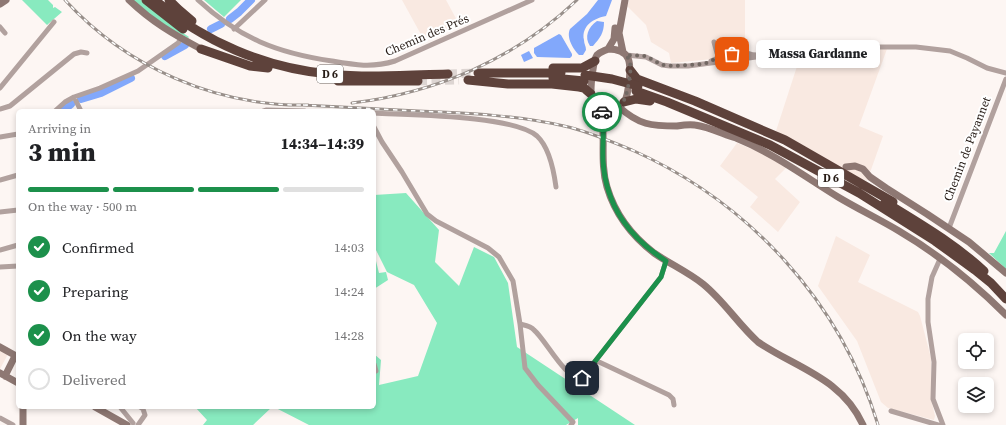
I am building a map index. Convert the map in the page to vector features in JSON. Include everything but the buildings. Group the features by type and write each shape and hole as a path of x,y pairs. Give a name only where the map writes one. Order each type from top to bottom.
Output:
{"highway":[{"name":"D 6","path":"146,0 172,21 213,46 233,56 268,68 304,77 334,81 418,81"},
{"name":"D 6","path":"156,0 179,19 218,42 254,58 291,68 313,72 367,76 448,74"},
{"path":"169,0 218,42"},
{"path":"201,49 250,66 268,68"},
{"path":"494,73 530,68 578,68 595,61"},
{"path":"631,68 637,79 667,89 785,140 893,201 936,230 960,251"},
{"name":"D 6","path":"478,73 556,73 584,78"},
{"name":"D 6","path":"591,94 584,88 552,84 508,84 464,80 550,78 612,79 637,88 674,98 746,128 806,157 939,235 1006,290"},
{"name":"D 6","path":"637,88 770,145 859,193 929,237 975,270 991,283 1006,299"},
{"path":"618,106 636,98 748,136"},
{"path":"814,157 830,159 846,167 849,174 855,179"}],"main road":[{"path":"0,4 6,0"},
{"path":"129,0 151,19 181,39 201,49"},
{"path":"618,106 606,108 600,105 591,94 595,61 599,54 608,49 614,39 620,0"},
{"path":"603,147 607,121 626,96 631,68 624,54 619,33 625,0"},
{"path":"608,49 616,50 624,54"},
{"path":"600,105 604,123 604,174 607,185 615,207 638,240 666,261 703,284 758,342 826,380 846,398 863,425"},
{"path":"618,106 639,122 662,125 699,126 753,146 792,167 837,196 899,231 940,259 976,287 1006,315"},
{"path":"846,167 855,166 863,169 870,177 886,188 949,228 1006,273"},
{"path":"0,347 16,355"},
{"path":"16,357 3,374 16,382"},
{"path":"23,409 23,425"},
{"path":"100,409 134,424"}],"street":[{"name":"Chemin des Prés","path":"198,0 211,12 234,28 263,44 294,54 357,65 382,65 395,61 532,0"},
{"path":"234,28 264,0"},
{"path":"0,88 54,22"},
{"path":"0,27 5,33"},
{"path":"172,46 174,42 174,34"},
{"path":"57,109 65,102 138,71 178,43 181,39"},
{"path":"714,42 720,57"},
{"path":"624,54 650,58 662,65 688,66 846,47 916,47 950,51 987,68 1006,73"},
{"path":"0,109 10,106 74,54 81,52 87,53"},
{"path":"704,64 724,55 746,52 764,56"},
{"path":"631,68 635,60 642,56"},
{"path":"720,57 733,60"},
{"name":"Chemin de Payannet","path":"949,228 1006,79"},
{"path":"74,98 80,109"},
{"path":"376,114 473,119 500,123 525,130 536,136 544,146 553,169 556,187"},
{"path":"376,131 427,214 436,221 488,248 499,257 513,282 525,368 538,385 573,422 571,425"},
{"path":"0,137 16,134"},
{"path":"0,180 16,176"},
{"path":"0,212 16,210"},
{"path":"0,250 16,246"},
{"path":"940,259 932,277 928,299 928,322 934,362 933,400 943,425"},
{"path":"520,324 534,329 560,363 574,377 579,379 584,376 597,361 661,277 666,261"},
{"path":"0,268 16,266"},
{"path":"597,361 669,395 673,399 674,405"},
{"path":"122,409 134,424 145,415 143,409"},
{"path":"891,411 938,425"},
{"path":"0,418 14,425"}],"shaded area":[{"path":"402,0 446,0 459,24 424,40"},
{"path":"629,0 745,0 745,56 671,63 669,53 651,42 646,25 627,6"},
{"path":"887,49 859,126 883,136 867,181 849,173 776,131 801,54 827,50"},
{"path":"737,143 764,154 787,167 775,179 800,202 778,232 750,207 758,197 720,166"},
{"path":"836,236 870,255 858,282 918,312 931,358 931,399 935,416 934,420 888,408 881,402 857,341 818,286"},
{"path":"0,345 9,349 0,369"}],"green space":[{"path":"22,0 48,0 53,5 53,8 55,7 62,12 47,25"},
{"path":"133,0 141,0 189,37 188,38 160,23"},
{"path":"204,0 241,0 224,17"},
{"path":"406,193 439,230 435,262 459,286 474,247 494,257 508,283 517,347 635,425 578,425 578,418 566,425 309,425 278,409 376,409 376,356 381,360 379,385 418,376 437,323 414,285 387,272 376,250 376,195"},
{"path":"1006,231 1006,269 989,253 994,253"},
{"path":"376,261 379,273 386,272 388,280 376,288"},
{"path":"197,409 270,409 253,425 203,425 207,420"}],"water":[{"path":"598,0 612,0 606,16 593,21 586,27 584,31 584,41 586,50 583,55 579,55 574,50 571,43 569,36 570,29 587,14"},
{"path":"597,21 604,22 603,29 598,40 593,46 590,46 587,39 588,32 591,26"},
{"path":"559,34 561,35 572,56 570,58 537,57 534,53 534,48"},
{"path":"529,51 533,58 524,62 521,55"}],"waterway":[{"path":"230,19 251,0"},
{"path":"211,29 221,24"},
{"path":"165,56 185,45"},
{"path":"81,99 101,93 131,78"},
{"path":"65,109 71,104"}],"tunnel":[{"path":"448,74 478,73"},
{"path":"418,81 459,80"}],"railway":[{"path":"65,0 89,24 116,45 145,63 175,78 207,90 240,99 274,104 308,105"},
{"path":"352,103 414,91 444,82 473,70 528,40 577,0"},
{"path":"303,105 473,114 546,122 573,128 598,136 632,150 675,172 715,198 751,227 785,261 815,298 840,337 862,380 878,425"}],"way so far":[{"path":"602,112 600,105 613,109 621,105 626,99 631,66 626,55 646,56 662,65 688,66 704,64 724,55 732,54"}],"place":[{"name":"Massa Gardanne","path":"732,54"}],"route":[{"path":"582,378 597,361 661,277 666,261 638,240 621,218 615,207 604,174 604,123 602,112"}]}
